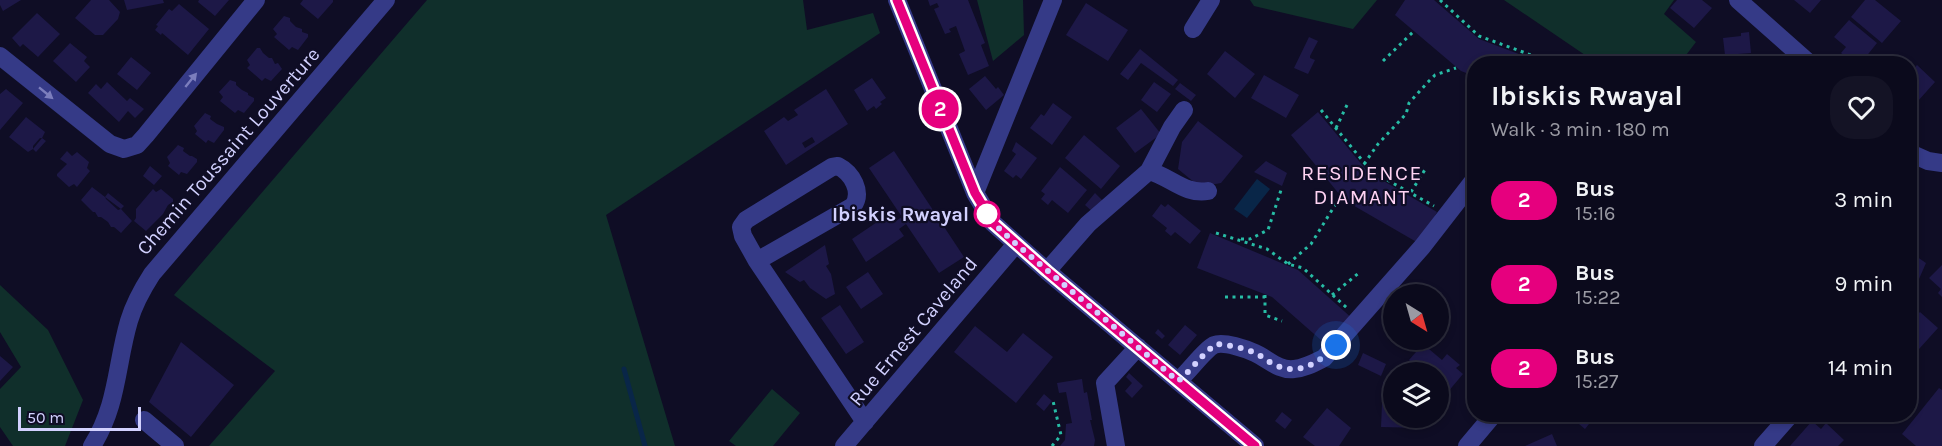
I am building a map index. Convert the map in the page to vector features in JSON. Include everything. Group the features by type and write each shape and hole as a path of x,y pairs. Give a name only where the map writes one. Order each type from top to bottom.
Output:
{"street":[{"path":"0,56 110,144 124,149 137,145 146,135 256,0"},
{"name":"Chemin Toussaint Louverture","path":"92,446 109,416 129,321 152,274 386,0"},
{"path":"897,0 975,193 993,223 1255,446"},
{"path":"975,193 1053,0"},
{"path":"1192,29 1211,0"},
{"path":"1738,0 1798,56"},
{"path":"1047,271 1088,224 1149,171 1172,127 1184,110"},
{"path":"1917,156 1942,163"},
{"path":"757,261 853,206 858,199 858,190 843,168 832,167 746,220 741,227 743,236 757,261 865,422"},
{"path":"1149,171 1191,192 1209,191"},
{"path":"1178,381 1188,373 1202,354 1216,344 1255,352 1275,365 1291,370 1308,366 1324,358 1422,247 1467,189"},
{"name":"Rue Ernest Caveland","path":"844,446 1016,244"},
{"path":"1116,446 1105,383 1138,347"},
{"path":"144,420 175,446"},
{"path":"1467,446 1487,422"},
{"path":"1763,446 1784,422"}],"path":[{"path":"1440,0 1479,36 1533,56"},
{"path":"1383,61 1413,32"},
{"path":"1364,164 1378,144 1406,114 1409,103 1427,83 1436,75 1456,68"},
{"path":"1336,129 1347,105"},
{"path":"1321,110 1371,171 1447,214"},
{"path":"1410,193 1426,168"},
{"path":"1236,239 1250,239 1268,230 1282,187"},
{"path":"1288,264 1311,244 1340,197"},
{"path":"1216,232 1267,249 1288,264 1303,268 1359,319"},
{"path":"1332,295 1360,272"},
{"path":"1225,297 1265,296 1265,315 1282,321"},
{"path":"1052,446 1061,435 1053,401"}],"green space":[{"path":"427,0 803,0 807,30 873,13 880,33 606,215 675,446 209,446 275,371 174,295"},
{"path":"977,0 1023,0 1024,35 993,61"},
{"path":"1250,0 1377,0 1353,29 1254,6"},
{"path":"1504,0 1674,0 1664,14 1696,42 1685,56 1585,55"},
{"path":"0,285 48,330 83,400 65,446 13,446 0,427 0,389 21,367 0,332"},
{"path":"772,389 800,413 773,446 736,446 729,441"}],"water":[{"path":"1257,179 1270,189 1247,218 1234,209"}],"building":[{"path":"0,0 21,0 3,11"},
{"path":"91,0 109,0 120,12 118,19 103,35 95,35 75,18"},
{"path":"124,0 163,0 164,3 127,10"},
{"path":"199,0 229,0 215,16 198,2"},
{"path":"303,0 333,0 333,2 318,19 300,4"},
{"path":"928,0 968,0 985,43 981,45 989,66 968,75 959,54 965,51 956,26 949,29 951,32 945,34 934,9 939,7 937,3 930,6"},
{"path":"1405,0 1434,0 1479,39 1524,56 1467,56 1467,73 1461,71 1395,15"},
{"path":"1677,0 1702,0 1712,8 1694,28 1670,8"},
{"path":"1794,0 1821,0 1810,13"},
{"path":"1865,0 1875,0 1901,21 1882,43 1851,17"},
{"path":"1086,3 1128,30 1108,61 1066,35"},
{"path":"179,4 209,29 188,55 162,33 161,35 155,30 158,26 156,25 169,9 172,11"},
{"path":"37,13 60,34 38,57 23,44 20,47 12,38"},
{"path":"284,16 290,18 296,27 302,29 302,32 308,34 298,50 292,47 289,50 274,37 277,34 273,29"},
{"path":"1849,20 1877,43 1867,56 1845,56 1841,53 1846,47 1834,37"},
{"path":"1749,32 1751,53 1725,55 1723,38 1741,36 1741,33"},
{"path":"1309,37 1318,41 1310,56 1315,60 1308,74 1294,68"},
{"path":"70,43 87,57 84,61 90,67 76,82 53,61"},
{"path":"257,48 272,58 275,64 278,63 282,69 271,81 265,78 262,81 247,68 250,65 247,60"},
{"path":"1140,49 1178,80 1173,86 1141,63 1128,80 1120,74"},
{"path":"1225,51 1255,74 1235,98 1207,74"},
{"path":"131,57 151,73 137,90 117,74"},
{"path":"1917,65 1935,82 1917,100"},
{"path":"1264,75 1299,95 1286,118 1251,98"},
{"path":"985,76 1004,95 986,110 969,89"},
{"path":"872,78 886,98 876,109 874,106 867,111 854,90"},
{"path":"230,80 236,82 236,85 254,98 244,113 238,110 235,113 220,101 223,97 219,92"},
{"path":"107,82 127,101 130,98 144,109 135,118 128,111 119,122 88,93 96,84 101,89"},
{"path":"1154,82 1171,94 1157,112 1141,100"},
{"path":"1180,83 1196,95 1191,101 1175,89"},
{"path":"6,89 23,103 0,130 0,94"},
{"path":"826,89 848,124 786,165 764,131 784,117 788,121 798,115 794,110","holes":["812,137 815,142 805,148 802,143"]},
{"path":"1053,103 1072,117 1052,145 1030,128 1041,114 1044,116"},
{"path":"1141,109 1161,134 1135,153 1116,128"},
{"path":"1318,112 1368,172 1437,212 1420,244 1344,200 1291,135"},
{"path":"205,113 211,116 210,119 224,127 214,143 208,140 206,143 195,134 197,131 194,126"},
{"path":"26,117 45,132 33,149 28,152 9,137"},
{"path":"1198,121 1243,156 1221,183 1200,187 1178,169 1182,142"},
{"path":"1084,135 1120,166 1101,189 1065,158"},
{"path":"42,138 46,141 36,152 33,149"},
{"path":"1016,142 1037,158 1021,179 1016,175 1013,178 1004,171 1016,154 1012,151"},
{"path":"178,145 184,148 183,151 197,159 187,174 181,172 179,175 168,166 170,163 167,157"},
{"path":"67,151 72,156 77,152 89,162 87,168 90,171 77,187 74,184 69,187 57,176 67,164 60,159"},
{"path":"894,151 964,257 939,273 906,224 899,229 904,236 866,262 852,239 889,214 894,222 902,217 869,168"},
{"path":"1266,161 1287,173 1282,186 1254,172"},
{"path":"150,166 162,176 154,185 143,176"},
{"path":"1060,167 1087,190 1068,213 1052,200 1048,205 1041,199 1045,194 1041,191"},
{"path":"92,187 118,210 121,209 132,221 121,233 98,217 81,200"},
{"path":"153,189 156,192 161,189 173,199 173,202 146,231 134,221 136,209"},
{"path":"108,193 124,206 121,209 105,197"},
{"path":"1095,193 1105,203 1095,214 1085,205"},
{"path":"1161,204 1165,207 1168,204 1201,231 1190,244 1175,232 1171,236 1165,231 1167,228 1152,216"},
{"path":"1210,233 1298,270 1354,320 1330,348 1272,297 1197,268"},
{"path":"825,245 829,264 826,266 831,274 835,294 826,299 810,288 804,280 800,282 785,272"},
{"path":"1917,257 1926,263 1917,284"},
{"path":"1942,265 1942,297 1938,293 1941,289 1929,278"},
{"path":"868,272 883,294 861,309 846,287"},
{"path":"840,305 864,342 846,354 821,318"},
{"path":"1920,312 1938,328 1917,351 1917,315"},
{"path":"1185,325 1197,335 1180,355 1168,345"},
{"path":"975,326 1007,352 1023,333 1053,357 1016,403 954,352"},
{"path":"1158,329 1165,336 1162,339 1155,333"},
{"path":"181,342 234,385 191,437 149,402"},
{"path":"1418,350 1430,350 1442,360 1447,354 1460,365 1456,368 1463,374 1449,391 1449,362 1411,362 1409,360"},
{"path":"1363,353 1383,363 1383,371 1381,376 1358,365"},
{"path":"0,356 13,367 0,381"},
{"path":"1129,373 1143,386 1132,398 1125,391 1132,383 1126,377"},
{"path":"1082,379 1084,393 1087,392 1094,446 1060,446 1065,440 1066,424 1072,423 1066,392 1059,393 1057,383"},
{"path":"1383,382 1383,427 1381,427"},
{"path":"1939,388 1942,390 1942,446 1916,446 1902,434 1912,422 1917,422 1917,415"},
{"path":"1044,394 1052,401 1044,411 1036,404"},
{"path":"1327,408 1351,428 1339,446 1315,446 1303,437"},
{"path":"1282,412 1292,420 1285,429 1275,421"},
{"path":"1577,422 1591,422 1585,429"},
{"path":"1811,422 1821,429 1826,423 1844,440 1838,446 1790,446"},
{"path":"1552,434 1557,446 1525,446"}],"waterway":[{"path":"624,369 645,446"}],"bus line":[{"name":"2","path":"897,0 975,193 993,223 1255,446"}],"place":[{"name":"Ibiskis Rwayal","path":"987,214"}],"district":[{"name":"RESIDENCE DIAMANT","path":"1362,185"}],"route":[{"path":"987,214 984,208 993,223 1016,244 1178,381 1197,363 1202,354 1216,344 1255,352 1275,365 1291,370 1308,366 1324,358 1336,345"}]}
